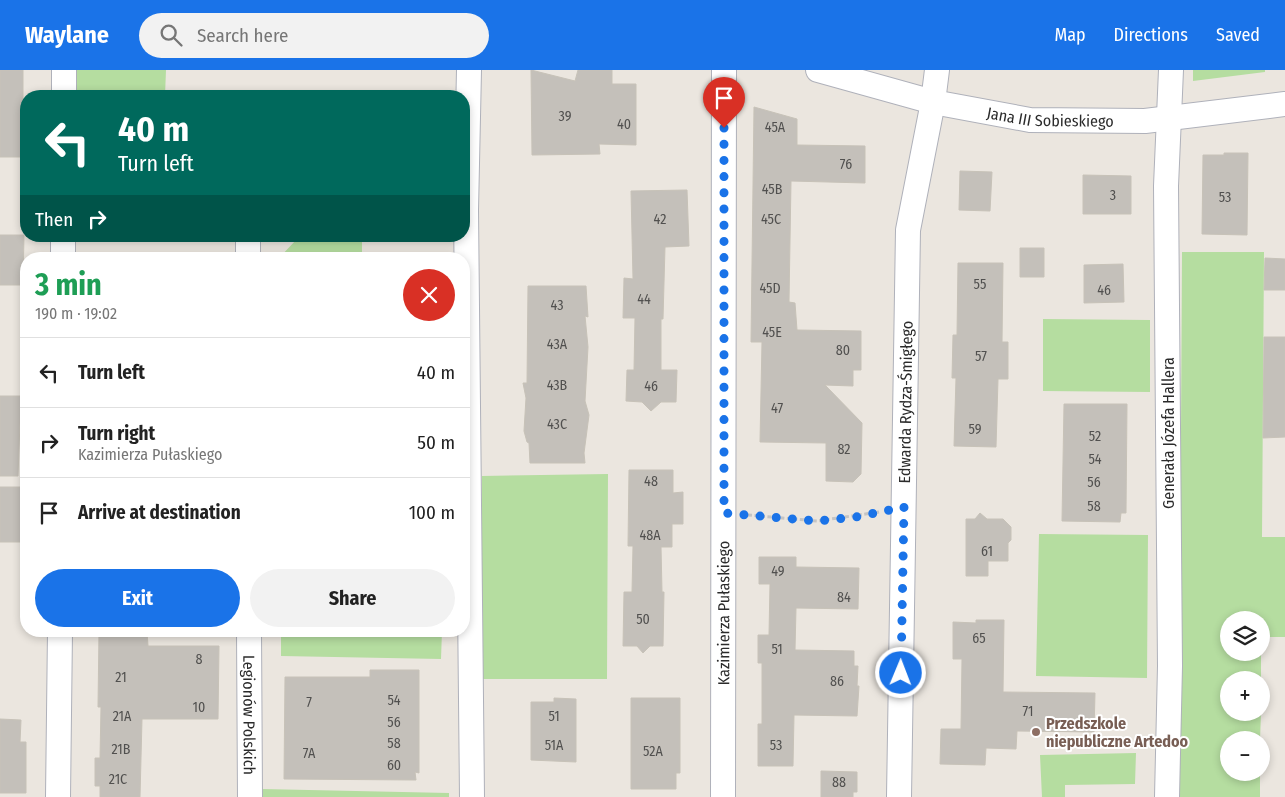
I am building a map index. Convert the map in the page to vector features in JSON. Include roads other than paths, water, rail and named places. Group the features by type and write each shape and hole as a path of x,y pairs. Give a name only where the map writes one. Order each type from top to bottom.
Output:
{"street":[{"path":"64,70 64,90"},
{"path":"469,90 470,70"},
{"name":"Kazimierza Pułaskiego","path":"723,797 724,70"},
{"name":"Jana III Sobieskiego","path":"818,70 933,102 1030,120 1145,121 1285,104"},
{"name":"Edwarda Rydza-Śmigłego","path":"899,797 908,230 933,102 937,70"},
{"name":"Generała Józefa Hallera","path":"1167,797 1170,666 1166,186 1171,70"},
{"path":"470,629 472,797"},
{"path":"58,797 60,637"},
{"name":"Legionów Polskich","path":"249,637 250,797"}],"place":[{"name":"Przedszkole niepubliczne Artedoo","path":"1036,732"}]}
